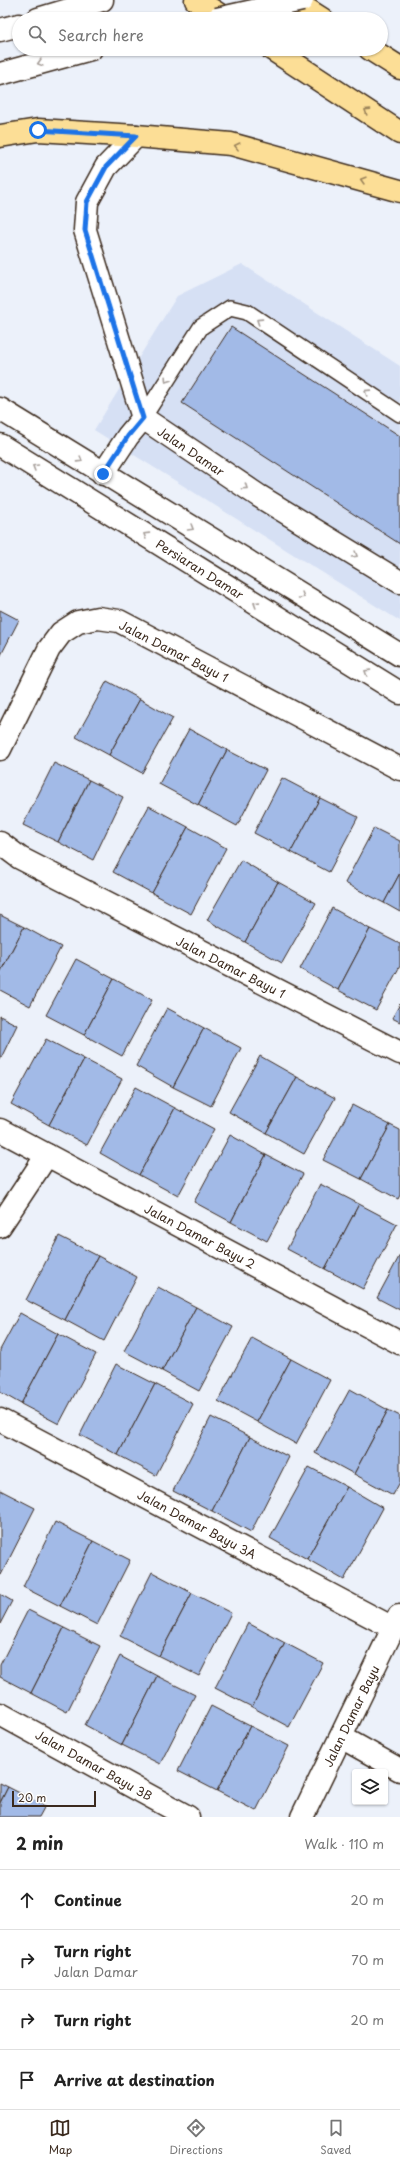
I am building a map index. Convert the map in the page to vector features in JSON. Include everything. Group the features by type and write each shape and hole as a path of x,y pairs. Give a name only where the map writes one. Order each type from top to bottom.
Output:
{"main road":[{"path":"196,0 215,12"},
{"path":"292,0 311,12"},
{"path":"283,56 400,133"},
{"path":"381,56 400,68"},
{"path":"0,136 38,130 231,144 400,191"}],"street":[{"path":"62,12 102,0"},
{"path":"249,12 302,0"},
{"path":"0,30 12,27"},
{"path":"0,74 66,56"},
{"path":"103,474 128,436 143,418 85,230 87,202 106,167 136,136"},
{"path":"0,409 103,474 400,655"},
{"name":"Jalan Damar","path":"143,418 259,496 400,582"},
{"name":"Persiaran Damar","path":"0,445 400,693"},
{"name":"Jalan Damar Bayu 1","path":"0,749 49,648 61,633 78,622 98,618 119,622 400,769"},
{"name":"Jalan Damar Bayu 1","path":"0,843 20,858 400,1053"},
{"name":"Jalan Damar Bayu 2","path":"0,1130 400,1343"},
{"path":"0,1226 47,1155"},
{"name":"Jalan Damar Bayu 3A","path":"0,1420 397,1621"},
{"name":"Jalan Damar Bayu","path":"302,1817 397,1621"},
{"name":"Jalan Damar Bayu 3B","path":"0,1714 188,1817"},
{"path":"341,1737 400,1770"}],"lane":[{"path":"143,418 201,327 230,308 247,312 400,414"}],"shaded area":[{"path":"242,264 400,366 400,621 94,430 177,296"}],"building":[{"path":"231,327 400,436 400,544 182,403"},
{"path":"0,610 19,620 0,657"},
{"path":"107,681 140,699 109,755 76,737"},
{"path":"140,699 173,718 142,773 109,755"},
{"path":"189,729 227,750 198,805 159,784"},
{"path":"227,750 266,770 237,826 198,805"},
{"path":"54,763 89,780 58,842 23,825"},
{"path":"282,778 320,798 291,852 254,833"},
{"path":"89,780 123,797 93,860 58,842"},
{"path":"320,798 358,817 329,872 291,852"},
{"path":"149,806 188,827 152,893 113,872"},
{"path":"188,827 226,848 191,914 152,893"},
{"path":"374,828 400,841 400,873 384,903 345,883"},
{"path":"241,860 278,882 245,942 207,920"},
{"path":"400,873 400,912 384,903"},
{"path":"278,882 316,903 282,963 245,942"},
{"path":"332,908 370,929 338,990 300,969"},
{"path":"0,915 24,927 0,973"},
{"path":"24,927 61,947 30,1006 0,990 0,973"},
{"path":"370,929 400,944 400,966 376,1010 338,990"},
{"path":"76,959 114,979 84,1035 46,1015"},
{"path":"114,979 152,1000 122,1056 84,1035"},
{"path":"400,1004 400,1022 392,1018"},
{"path":"167,1008 204,1028 173,1087 136,1066"},
{"path":"0,1016 17,1025 0,1060"},
{"path":"204,1028 241,1048 211,1106 173,1087"},
{"path":"46,1039 84,1059 49,1125 11,1104"},
{"path":"260,1056 297,1077 266,1133 229,1112"},
{"path":"84,1059 122,1079 87,1145 49,1125"},
{"path":"297,1077 335,1098 304,1154 266,1133"},
{"path":"136,1087 175,1108 139,1175 100,1153"},
{"path":"352,1105 390,1125 361,1179 323,1160"},
{"path":"175,1108 214,1129 178,1196 139,1175"},
{"path":"390,1125 400,1130 400,1195 398,1199 361,1179"},
{"path":"230,1135 266,1155 231,1222 194,1202"},
{"path":"266,1155 303,1174 267,1241 231,1222"},
{"path":"320,1184 359,1204 325,1269 287,1249"},
{"path":"359,1204 397,1224 363,1289 325,1269"},
{"path":"59,1236 98,1256 65,1320 26,1300"},
{"path":"400,1255 400,1310 377,1298"},
{"path":"98,1256 137,1277 104,1341 65,1320"},
{"path":"158,1287 196,1307 162,1371 124,1351"},
{"path":"196,1307 233,1327 199,1391 162,1371"},
{"path":"20,1313 58,1334 21,1404 0,1392 0,1350"},
{"path":"58,1334 96,1354 59,1424 21,1404"},
{"path":"252,1338 291,1359 257,1422 218,1401"},
{"path":"291,1359 330,1380 296,1444 257,1422"},
{"path":"116,1364 155,1384 118,1455 80,1435"},
{"path":"155,1384 193,1404 156,1475 118,1455"},
{"path":"350,1389 388,1410 354,1474 315,1453"},
{"path":"388,1410 400,1416 400,1482 393,1495 354,1474"},
{"path":"211,1417 250,1437 212,1511 173,1491"},
{"path":"250,1437 289,1457 251,1532 212,1511"},
{"path":"309,1467 347,1487 307,1559 270,1538"},
{"path":"347,1487 383,1508 344,1580 307,1559"},
{"path":"0,1490 35,1508 1,1575 0,1575"},
{"path":"55,1522 93,1541 60,1606 23,1587"},
{"path":"93,1541 130,1560 97,1625 60,1606"},
{"path":"152,1572 192,1593 159,1656 120,1636"},
{"path":"192,1593 231,1613 199,1676 159,1656"},
{"path":"0,1594 12,1601 0,1624"},
{"path":"28,1610 64,1628 31,1693 0,1677 0,1665"},
{"path":"248,1623 285,1643 252,1707 215,1688"},
{"path":"64,1628 100,1646 67,1712 31,1693"},
{"path":"285,1643 323,1663 289,1727 252,1707"},
{"path":"120,1656 157,1676 122,1745 85,1725"},
{"path":"157,1676 195,1695 160,1764 122,1745"},
{"path":"211,1706 250,1726 217,1791 178,1771"},
{"path":"250,1726 289,1746 256,1811 217,1791"},
{"path":"0,1783 8,1787 0,1803"},
{"path":"8,1787 45,1806 39,1817 0,1817 0,1803"}],"route":[{"path":"38,130 136,136 106,167 87,202 85,230 95,267 143,418 128,436 103,474"}]}
